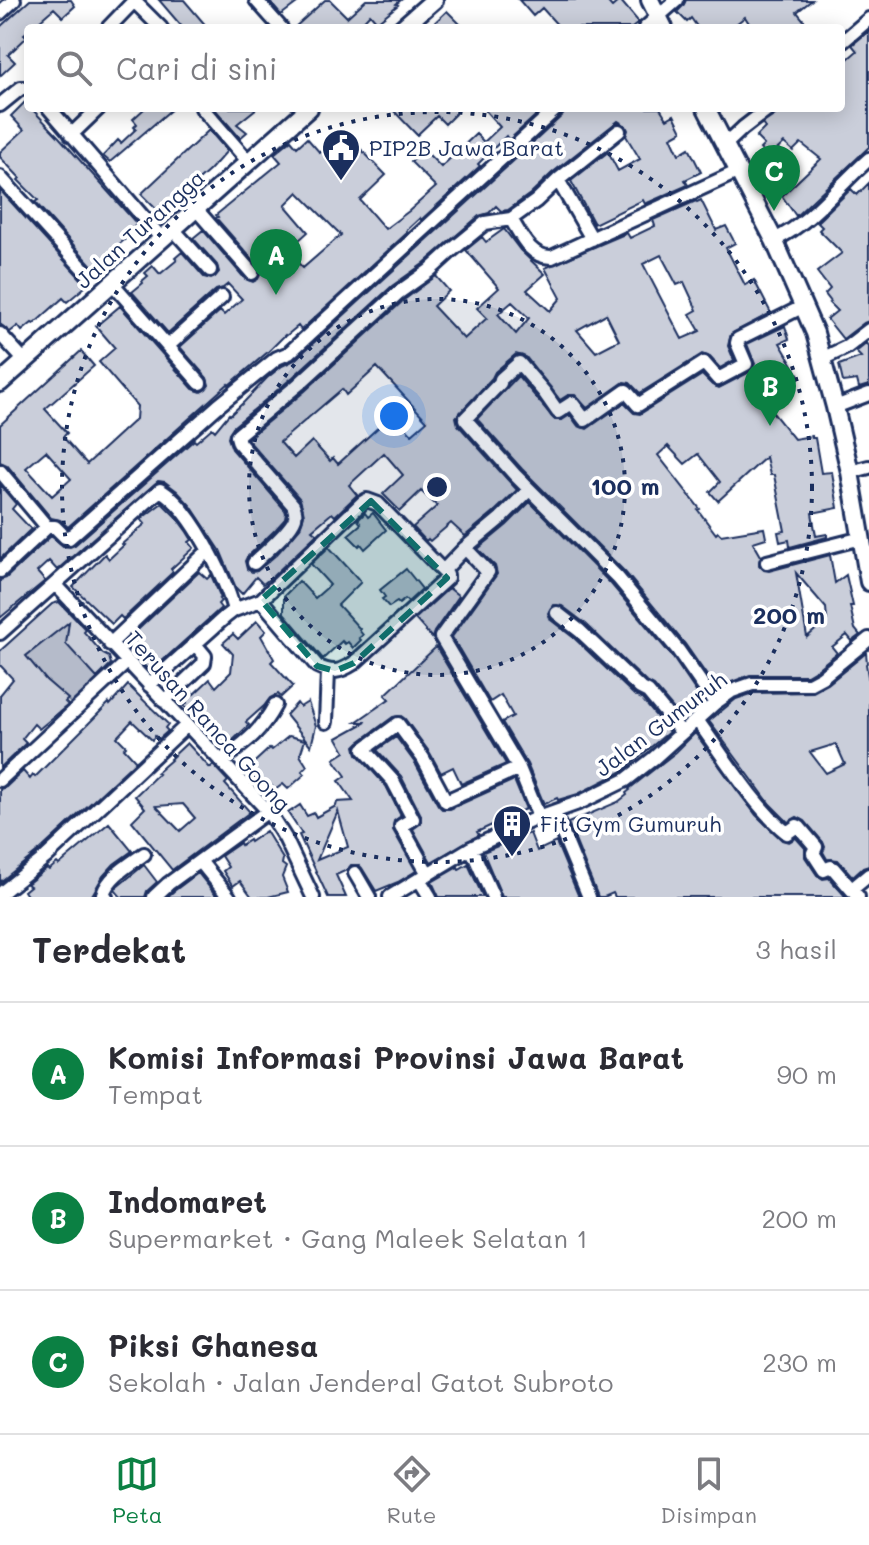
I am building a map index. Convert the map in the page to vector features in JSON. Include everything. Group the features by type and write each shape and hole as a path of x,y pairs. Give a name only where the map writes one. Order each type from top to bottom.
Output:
{"main road":[{"path":"407,24 434,0"},
{"path":"650,0 656,24"},
{"name":"Jalan Turangga","path":"0,383 304,112"},
{"path":"708,112 829,356 835,407 869,582"}],"street":[{"path":"0,13 14,0"},
{"path":"256,0 277,24"},
{"path":"656,24 677,0"},
{"path":"112,24 134,1 157,24"},
{"path":"845,40 869,19"},
{"path":"0,105 24,88"},
{"path":"52,112 168,234 210,270"},
{"path":"71,135 95,112"},
{"path":"205,112 248,161"},
{"path":"3,564 47,527 55,527 69,538 218,406 277,358 289,353 553,112"},
{"path":"726,144 764,112"},
{"path":"254,563 287,529 295,513 293,505 239,443 237,436 398,293 485,223 511,219 619,131"},
{"path":"774,240 802,222 869,159"},
{"path":"511,219 527,244 544,257 559,255 739,171"},
{"path":"0,177 88,274"},
{"path":"558,180 592,239"},
{"path":"196,209 252,273"},
{"path":"112,283 200,383"},
{"path":"168,346 222,297"},
{"path":"715,703 678,650 618,578 465,421 519,363 558,412 572,403 585,420 626,391 638,405 704,363 717,379 746,364 736,340 804,306"},
{"path":"829,356 869,330"},
{"path":"0,334 25,361"},
{"path":"835,407 869,394"},
{"path":"850,472 869,467"},
{"path":"0,471 47,527"},
{"path":"0,633 160,490 182,511 209,550 234,610"},
{"path":"443,571 529,490"},
{"path":"149,685 234,610 261,600 367,500 378,504 447,575 446,580 344,669 328,671 317,666 261,600"},
{"path":"767,562 862,538"},
{"path":"465,548 488,572 441,637 519,768 539,817"},
{"path":"110,644 209,550"},
{"name":"Terusan Ranca Goong","path":"55,584 268,811 285,838 313,897"},
{"path":"557,613 648,692 682,733"},
{"name":"Jalan Gumuruh","path":"390,897 471,848 605,792 626,780 732,691 752,684 815,682 869,639"},
{"path":"164,701 204,663 205,656 195,644"},
{"path":"0,780 127,662"},
{"path":"326,722 328,671"},
{"path":"221,761 258,732 275,705"},
{"path":"697,720 744,785 780,827 787,833 799,827 816,847 813,853 824,870 832,867 855,893 869,875"},
{"path":"430,897 401,826 413,819 393,781 364,749 398,724 423,758 446,801 519,768"},
{"path":"0,894 46,857 187,725"},
{"path":"154,897 268,811"},
{"path":"554,813 589,897"},
{"path":"471,848 493,897"},
{"path":"106,897 104,889 110,880 144,854"},
{"path":"200,861 229,897"},
{"path":"355,873 369,897"}],"highlighted area":[{"path":"371,501 447,578 354,663 335,671 317,666 261,600"}],"water":[{"path":"50,608 111,666 74,706 12,649"}],"building":[{"path":"30,0 71,0 75,6 63,17 54,8 36,24 24,24 24,40 8,55 15,62 0,76 0,27"},
{"path":"159,0 184,0 205,24 180,24"},
{"path":"268,0 301,0 281,15"},
{"path":"325,0 330,0 347,17 366,0 401,0 377,22 370,14 361,24 298,24"},
{"path":"519,0 606,0 612,7 620,0 637,24 556,24 542,8 533,16"},
{"path":"686,0 812,0 797,12 807,24 749,24 745,17 736,24 695,24 691,18 687,22 677,12"},
{"path":"447,11 460,24 433,24"},
{"path":"869,31 869,147 796,216 782,196 821,159 801,143 793,151 784,143 768,158 760,149 764,145 756,137 765,128 762,124 776,112 845,112 845,62 857,51 852,45"},
{"path":"24,103 24,112 35,112 137,224 115,248 122,255 103,271 99,267 96,270 35,202 38,200 0,157 0,152 24,130 11,116"},
{"path":"141,112 168,112 110,162 103,156 118,140 121,143 136,129 133,119"},
{"path":"217,112 252,112 237,124 247,132 240,138"},
{"path":"395,112 457,112 445,124 437,116 417,135"},
{"path":"487,112 540,112 509,140 506,136 478,164 480,166 301,330 298,326 285,335 68,527 60,520 51,518 7,465 0,462 0,425 81,351 94,366 45,409 67,433 63,437 87,464 136,419 137,406 99,362 115,348 96,326 120,306 193,389 201,392 206,389 209,385 207,378 180,347 220,311 224,315 242,299 228,284 216,290 168,333 132,292 143,283 148,276 145,273 153,266 160,274 182,252 204,277 215,277 219,272 217,265 193,238 203,230 245,279 253,282 258,279 261,272 259,267 216,215 281,162 274,154 291,140 297,147 307,138 320,153 324,150 331,157 350,138 386,175 360,200 385,229 436,187 411,162 424,150 441,167 476,134 484,142 500,127","holes":["298,192 341,235 303,268 287,251 308,232 285,205","46,451 71,479 52,496 26,468"]},
{"path":"564,112 663,112 667,119 674,115 682,131 671,137 679,154 689,148 701,172 685,180 688,185 645,204 643,200 594,224 571,181 608,152 618,171 640,159 626,136 626,126 618,121 530,194 508,210 501,211 496,206 489,213 479,216 392,286 229,433 232,449 286,513 285,519 247,557 247,569 257,571 277,554 300,528 304,515 300,499 247,439 305,391 404,300 436,276 449,291 433,306 464,339 487,318 477,308 499,288 466,250 482,237 486,242 504,229 545,274 527,290 550,311 561,298 545,268 627,233 630,238 655,226 653,220 701,200 716,230 726,226 735,243 726,248 745,285 754,280 771,313 731,334 728,346 734,360 720,368 710,357 702,354 640,393 630,383 624,382 587,408 575,395 560,400 526,357 516,354 495,372 456,417 458,425 517,490 465,536 451,523 426,541 413,527 437,506 421,491 400,511 383,494 403,475 384,453 349,485 357,495 335,516 332,513 312,530 317,534 273,576 263,584 256,577 242,594 236,588 220,550 191,506 177,491 158,481 57,570 49,561 37,572 45,581 0,618 0,580 6,578 51,536 63,546 75,545 194,440 196,442 212,428 215,431 267,378 295,360","holes":["661,255 677,285 684,282 697,310 690,314 700,331 682,339 643,264","512,302 529,318 516,334 498,314","606,314 619,340 596,352 577,330","377,367 427,421 412,434 393,414 338,464 333,458 330,461 312,441 294,458 280,442 342,389 346,395"]},
{"path":"209,130 227,151 161,214 141,194"},
{"path":"869,183 869,321 843,339 827,319 837,311 825,294 830,289 817,272 842,253 819,230 822,227 817,222 851,189 857,195"},
{"path":"0,190 83,281 81,283 85,287 67,302 63,298 22,331 18,326 10,332 0,324"},
{"path":"785,326 789,339 780,343 800,377 765,403 794,439 815,438 821,473 832,472 838,508 812,513 816,536 827,534 827,537 790,547 789,540 780,542 778,532 785,531 774,475 770,475 766,457 718,501 710,492 720,482 698,454 685,464 668,446 658,455 716,534 764,528 766,538 753,542 761,556 759,565 764,570 830,555 835,583 846,575 855,629 860,635 852,641 847,635 832,647 837,653 807,675 750,675 717,690 685,644 625,572 522,469 477,419 518,376 555,420 570,415 578,426 587,429 624,403 634,413 640,414 702,375 719,388 750,372 755,364 747,344","holes":["796,573 826,608 827,620 807,637"]},
{"path":"867,343 869,385 859,388 857,380 843,382 839,365 861,357 856,352"},
{"path":"0,485 16,504 12,509 31,529 0,559"},
{"path":"530,502 611,584 671,655 703,702 683,720 654,686 586,624 562,606 553,605 548,613 551,620 642,699 669,732 621,772 578,794 544,804 527,764 502,722 513,716 501,695 490,702 452,637 497,574 495,566 478,549"},
{"path":"162,503 187,532 194,548 123,619 120,616 112,624 73,587 105,554 109,559 124,545 145,524 141,519"},
{"path":"365,513 368,517 373,513 386,530 365,549 348,535 361,524 358,520"},
{"path":"329,547 361,582 338,605 363,635 353,648 342,641 323,659 284,613 284,596 299,581 315,598 330,585 311,564"},
{"path":"406,569 422,589 408,602 405,599 389,607 382,599 385,597 380,590"},
{"path":"199,572 207,579 211,575 221,598 218,604 221,608 150,672 124,643"},
{"path":"449,588 459,596 432,638 415,619"},
{"path":"59,602 86,630 84,632 103,654 109,657 111,664 97,678 66,644 69,622 26,656 46,680 68,699 65,702 68,705 39,729 34,724 22,739 26,743 0,768 0,695 13,679 0,665 0,651 52,604"},
{"path":"257,621 266,631 261,636 274,659 271,662 293,686 281,697 278,694 270,698 246,722 249,725 231,742 228,740 223,745 184,706 187,703 184,699 210,679 216,687 231,672 233,654 223,643 233,634 238,639"},
{"path":"436,647 506,764 461,784 453,767 441,773 430,753 401,716 393,717 359,742 355,746 357,754 386,786 401,816 394,821 393,830 416,871 376,891 362,868 351,865 336,875 346,897 328,897 299,835 302,834 288,813 300,805 307,816 314,813 316,817 336,806 337,802 353,801 339,781 346,776 334,759 345,752 337,738 366,722 356,722 389,699 385,695","holes":["338,811 348,847 317,860"]},
{"path":"866,653 869,682 869,866 853,877 838,860 827,859 823,842 805,821 797,817 788,822 770,804 709,721 736,699 754,693 813,692 828,684","holes":["836,744 845,764 826,773 810,752"]},
{"path":"128,685 168,724 165,728 168,731 159,739 155,736 152,740 132,721 117,737 136,761 40,850 0,882 0,789 23,771 30,779 33,775 35,777"},
{"path":"308,702 316,726 311,746 286,715 297,703 300,707"},
{"path":"695,733 756,815 782,840 789,842 796,838 805,848 805,857 817,875 823,879 829,878 846,897 615,897 613,893 598,897 568,823 618,802"},
{"path":"289,736 305,740 300,755 307,766 302,771 305,774 288,789 283,784 275,790 260,779 257,781 247,769"},
{"path":"396,737 442,809 450,809 514,780 526,809 477,832 479,835 431,862 413,829 421,823 421,815 401,776 377,750"},
{"path":"187,743 210,768 213,765 228,781 225,784 250,812 172,870 132,821 145,808 135,796","holes":["183,804 195,818 180,831 156,806"]},
{"path":"109,823 132,851 103,876 91,897 28,897 24,891 30,886 27,884 47,868 49,870 57,863 59,865"},
{"path":"266,831 286,867 282,877 288,892 252,897 240,881 233,886 223,871 228,867 221,856"},
{"path":"530,833 537,851 556,842 579,897 502,897 483,852"},
{"path":"468,864 483,897 439,897 432,882"},
{"path":"144,865 157,882 145,897 121,897 115,890 117,887"},
{"path":"198,873 217,897 167,897 174,891"}],"place":[{"name":"PIP2B Jawa Barat","path":"341,182"},
{"name":"Piksi Ghanesa","path":"774,211"},
{"name":"Komisi Informasi Provinsi Jawa Barat","path":"276,295"},
{"name":"Indomaret","path":"770,426"},
{"name":"Fit Gym Gumuruh","path":"512,858"}]}
